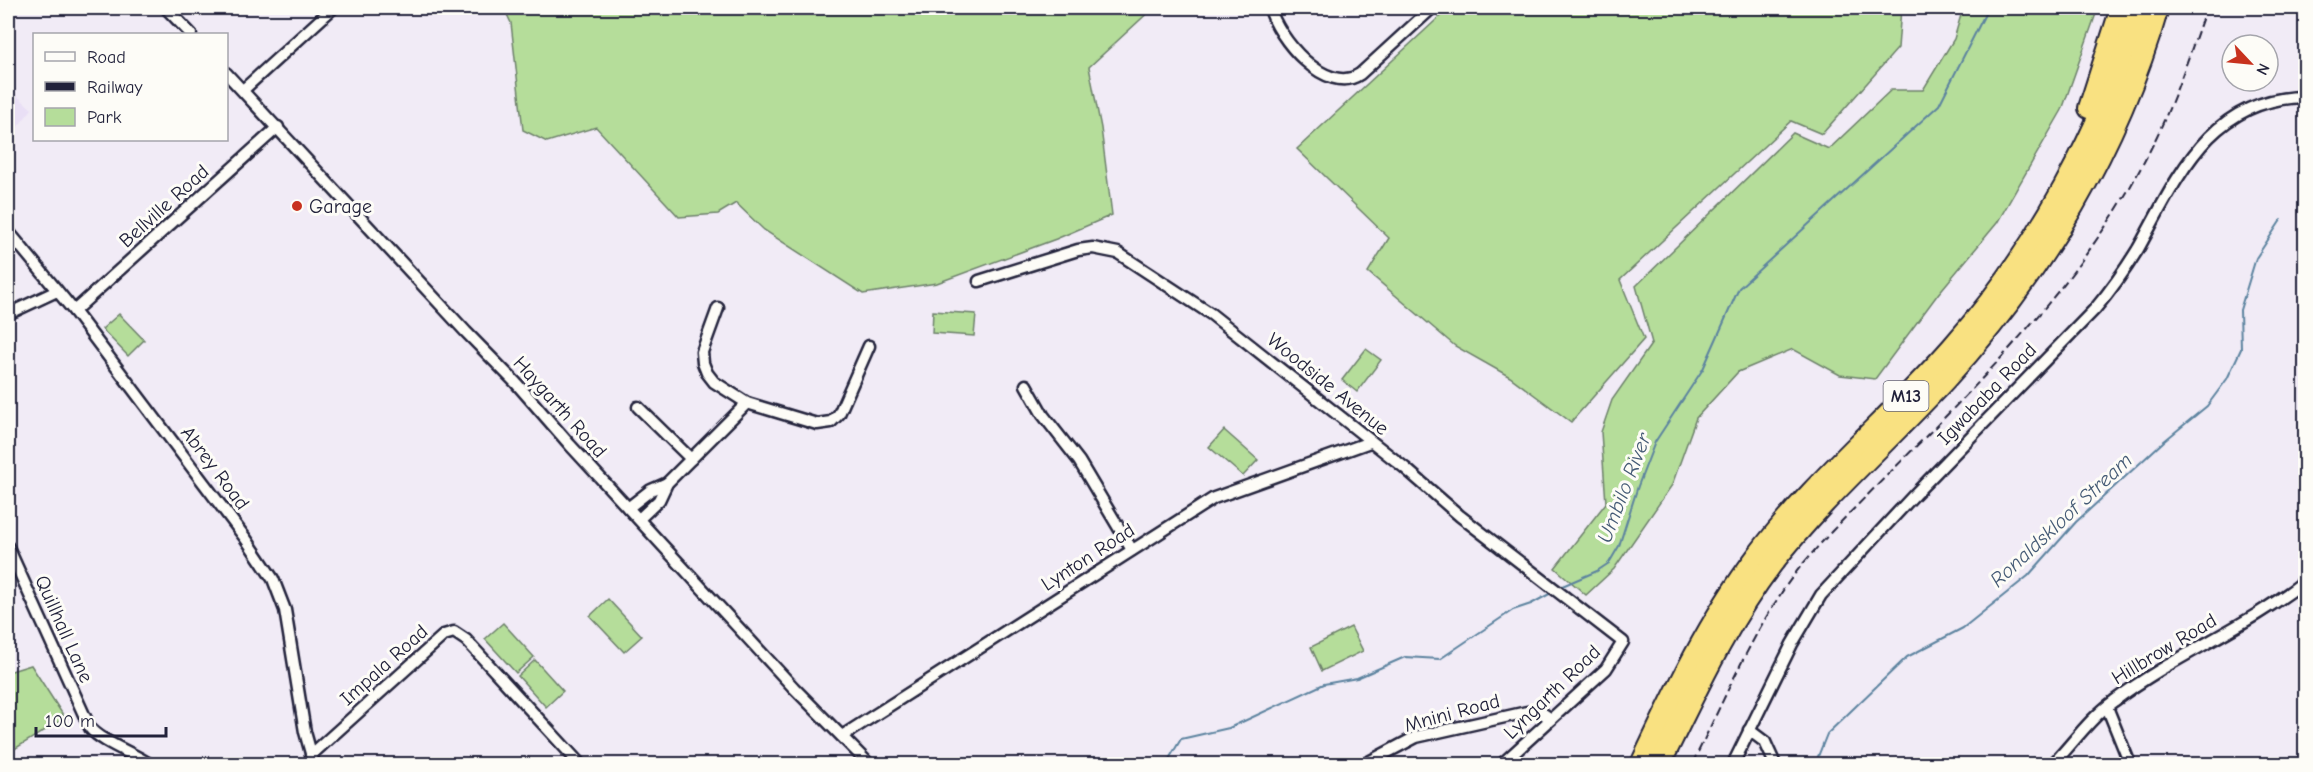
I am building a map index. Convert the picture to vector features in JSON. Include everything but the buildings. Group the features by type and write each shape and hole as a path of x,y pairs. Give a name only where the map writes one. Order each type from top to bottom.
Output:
{"highway":[{"path":"2033,239 2039,219 2089,108 2121,8"},
{"name":"M13","path":"1641,765 1715,618 1757,556 1799,506 1951,348 1990,301 2033,239 2065,184 2100,114 2140,8"},
{"name":"M13","path":"1660,765 1710,661 1744,605 1772,565 1812,516 1944,380 1984,335 2016,295 2058,233 2109,138 2137,70 2158,8"},
{"path":"2058,233 2091,190 2119,136 2156,52 2171,8"}],"street":[{"path":"166,8 190,33"},
{"path":"243,90 333,8"},
{"path":"1270,8 1279,30 1307,61 1330,78 1337,80 1349,79 1360,74 1432,8"},
{"name":"Haygarth Road","path":"228,75 441,306 516,383 628,508 865,763"},
{"name":"Igwababa Road","path":"1733,765 1792,644 1821,595 1915,494 2102,302 2123,273 2178,176 2197,148 2217,129 2241,112 2281,99 2306,97"},
{"name":"Bellville Road","path":"74,311 278,127"},
{"name":"Abrey Road","path":"8,231 74,311 246,539 277,585 285,610 312,762"},
{"name":"Woodside Avenue","path":"979,281 1078,250 1093,248 1118,253 1211,314 1534,574 1623,642"},
{"path":"8,314 57,291"},
{"path":"718,308 702,352 707,374 714,382 747,403 821,425 831,422 839,414 869,346"},
{"path":"1026,385 1043,415 1079,461 1132,550"},
{"path":"639,519 659,500 667,483 747,403"},
{"path":"638,407 691,459"},
{"name":"Lynton Road","path":"842,736 1214,498 1370,442"},
{"path":"628,508 651,490 667,483"},
{"name":"Quillhall Lane","path":"8,547 90,728 149,765"},
{"name":"Hillbrow Road","path":"2053,765 2107,706 2181,657 2250,618 2306,580"},
{"name":"Impala Road","path":"312,762 444,635 453,632 466,640 580,765"},
{"name":"Lyngarth Road","path":"1502,765 1606,669 1623,642"},
{"path":"2107,706 2130,765"},
{"name":"Mnini Road","path":"1365,765 1410,739 1428,733 1527,712 1542,713 1551,719"},
{"path":"1749,730 1765,742 1775,765"}],"shaded area":[{"path":"8,88 32,109 8,139"}],"green space":[{"path":"504,8 1153,8 1089,67 1101,128 1112,215 1056,239 937,283 863,294 764,230 736,203 718,214 679,217 596,127 547,142 523,130 511,23"},
{"path":"1449,8 1901,8 1898,48 1822,134 1791,121 1620,280 1644,339 1571,422 1510,377 1455,346 1368,272 1389,238 1297,149"},
{"path":"1963,8 2098,8 2062,110 1997,223 1938,294 1875,379 1840,375 1793,349 1738,372 1696,418 1672,485 1614,569 1586,595 1555,568 1606,503 1601,432 1612,400 1652,343 1636,286 1793,133 1829,149 1891,90 1923,90 1954,39"},
{"path":"933,311 976,314 974,336 932,333"},
{"path":"119,314 144,340 128,356 102,329"},
{"path":"1366,349 1381,360 1357,392 1342,380"},
{"path":"1224,430 1258,460 1243,476 1209,447"},
{"path":"608,599 642,636 624,652 590,616"},
{"path":"503,623 534,657 516,673 485,639"},
{"path":"1351,627 1363,651 1322,671 1311,647"},
{"path":"535,660 563,691 546,707 518,676"},
{"path":"31,665 65,718 8,753 8,672"}],"waterway":[{"name":"Umbilo River","path":"1560,587 1597,571 1609,563 1619,546 1655,442 1703,369 1739,288 1939,105 1988,8"},
{"name":"Ronaldskloof Stream","path":"1815,764 1827,734 1907,657 1963,628 2028,576 2076,522 2163,442 2207,406 2227,379 2241,349 2240,310 2256,258 2281,220"},
{"name":"Umbilo River","path":"1166,764 1181,739 1229,728 1324,684 1357,678 1405,657 1440,659 1513,610 1531,604 1553,592"}],"railway":[{"path":"1692,764 1757,634 1793,576 1832,531 1961,401 2042,311 2080,263 2114,213 2145,160 2163,123 2206,8"}],"place":[{"name":"Garage","path":"297,206"}]}
